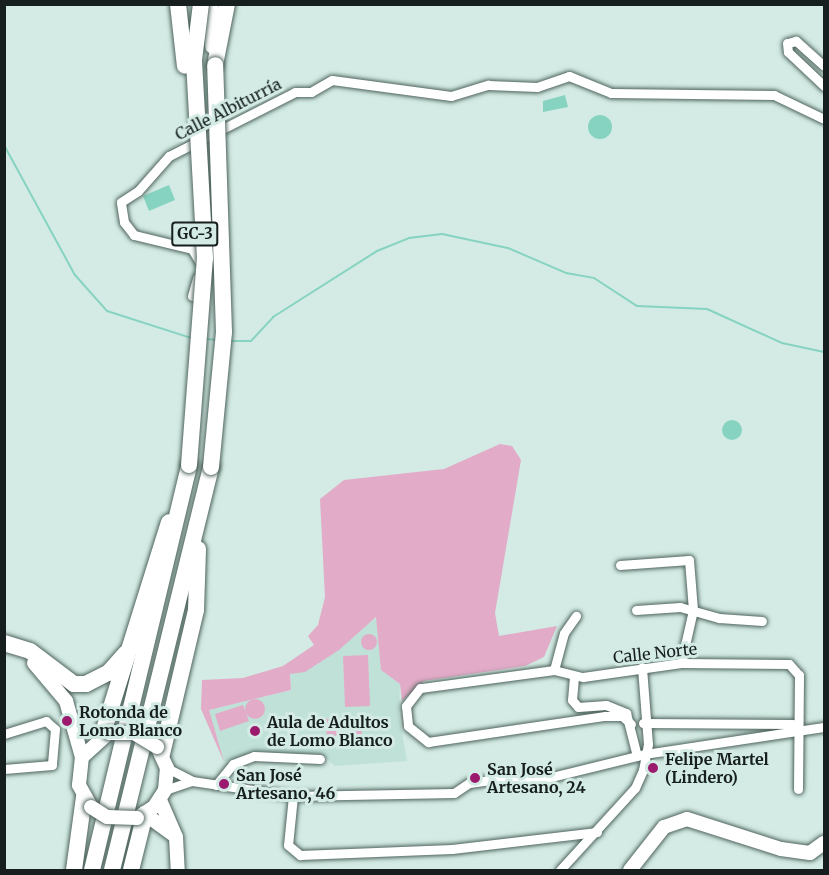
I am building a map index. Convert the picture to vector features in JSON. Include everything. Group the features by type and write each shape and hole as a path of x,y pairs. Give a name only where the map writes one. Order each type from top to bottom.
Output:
{"highway":[{"name":"GC-3","path":"178,4 196,260 186,464"},
{"path":"92,870 121,735 174,544 186,464 205,258 194,60 201,4"},
{"name":"GC-3","path":"112,870 197,539 211,467 224,332 215,65 210,4"},
{"path":"215,65 227,4"},
{"path":"103,736 186,464"},
{"path":"162,757 196,610 201,572 197,539"},
{"path":"4,643 30,651 74,684 87,684 108,673 128,650"},
{"path":"74,870 87,802"},
{"path":"131,870 141,816"}],"street":[{"path":"825,66 796,41 786,44 788,52 825,86"},
{"name":"Calle Albiturría","path":"192,296 200,253 134,236 124,222 121,202 138,191 169,156 295,92 310,92 332,80 451,96 488,85 537,87 569,76 611,93 774,95 825,119"},
{"path":"620,565 684,557 691,568 693,610 681,663"},
{"path":"636,610 693,610 762,621"},
{"path":"576,616 564,633 554,670 420,687 406,706 406,720 428,742 605,716 622,716 631,724 646,722 792,724 798,730 798,789"},
{"path":"4,651 32,661 55,682 75,726 82,757 78,773 87,802 107,817 141,816 176,837"},
{"name":"Calle Norte","path":"554,670 574,677 681,663 795,668 798,730"},
{"path":"560,870 635,788 646,722 642,667"},
{"path":"574,677 572,700 578,707 617,706 631,724 641,755"},
{"path":"4,734 46,721 55,729 52,765 4,769"},
{"path":"75,726 103,736 134,733 192,781 293,796 454,793 469,783 513,777 531,782 641,755 737,744 798,730 825,727"},
{"path":"82,757 103,736"},
{"path":"216,785 233,764 254,756 320,759"},
{"path":"162,757 163,795 176,837 177,870"},
{"path":"141,816 163,795 192,781"},
{"path":"293,796 291,854 453,849 597,832"},
{"path":"630,870 664,827 687,819 781,849 810,853 825,843"}],"shaded area":[{"path":"565,95 568,107 543,112 543,101"},
{"path":"595,115 605,115 612,122 612,132 605,139 595,139 588,132 588,122"},
{"path":"169,185 175,200 149,211 143,196"},
{"path":"732,420 739,423 742,430 739,437 732,440 725,437 722,430 725,423"},
{"path":"500,444 512,446 521,460 495,613 499,636 557,626 544,657 525,666 424,681 402,701 400,684 381,670 376,617 339,650 305,672 290,674 291,690 209,710 224,762 201,709 202,680 243,678 283,666 314,645 308,636 318,625 325,597 320,499 344,480 444,469"},
{"path":"377,617 381,670 400,683 399,716 407,761 335,766 324,756 256,752 224,762 208,710 291,690 290,674 316,665"},
{"path":"366,634 372,634 377,642 375,648 366,650 361,645 361,639"},
{"path":"368,655 370,706 345,707 343,656"},
{"path":"255,699 262,702 265,709 262,716 255,719 248,716 245,709 248,702"},
{"path":"243,705 249,721 220,731 215,714"},
{"path":"360,716 362,734 327,737 325,719"}],"waterway":[{"path":"4,145 75,275 107,311 191,338"},
{"path":"230,341 251,341 273,317 377,251 409,238 442,234 508,248 566,273 594,278 637,306 707,309 782,343 824,352"},
{"path":"206,339 218,340"}],"place":[{"name":"Rotonda de Lomo Blanco","path":"67,721"},
{"name":"Aula de Adultos de Lomo Blanco","path":"255,731"},
{"name":"Felipe Martel (Lindero)","path":"653,768"},
{"name":"San José Artesano, 24","path":"475,778"},
{"name":"San José Artesano, 46","path":"224,784"}]}
